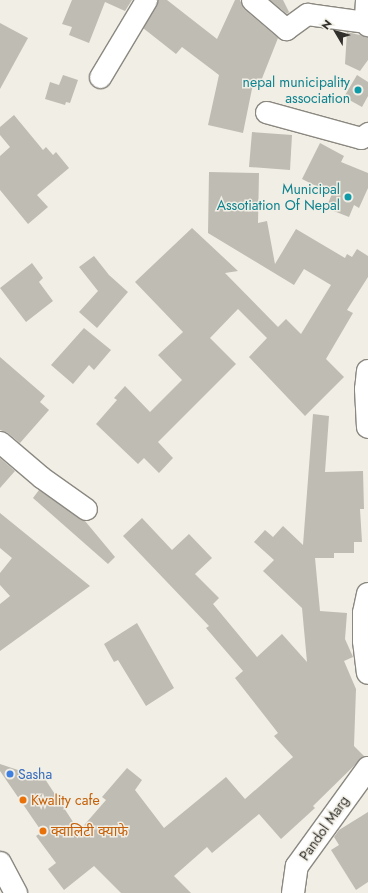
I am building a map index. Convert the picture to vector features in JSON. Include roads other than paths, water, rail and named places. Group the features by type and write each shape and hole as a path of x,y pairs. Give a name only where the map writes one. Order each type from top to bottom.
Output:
{"street":[{"path":"100,77 146,0"},
{"path":"252,0 286,28 307,14 367,23 367,0"},
{"path":"266,112 361,138 368,133"},
{"path":"368,370 366,389 368,427"},
{"path":"0,442 41,478 86,509"},
{"path":"368,594 364,613 364,641 368,673"},
{"name":"Pandol Marg","path":"293,893 297,866 368,768"},
{"path":"0,864 16,893"}],"place":[{"name":"nepal municipality association","path":"358,90"},
{"name":"Municipal Assotiation Of Nepal","path":"348,197"},
{"name":"Sasha","path":"10,774"},
{"name":"Kwality cafe","path":"23,800"},
{"name":"क्वालिटी क्याफे","path":"43,831"}]}
